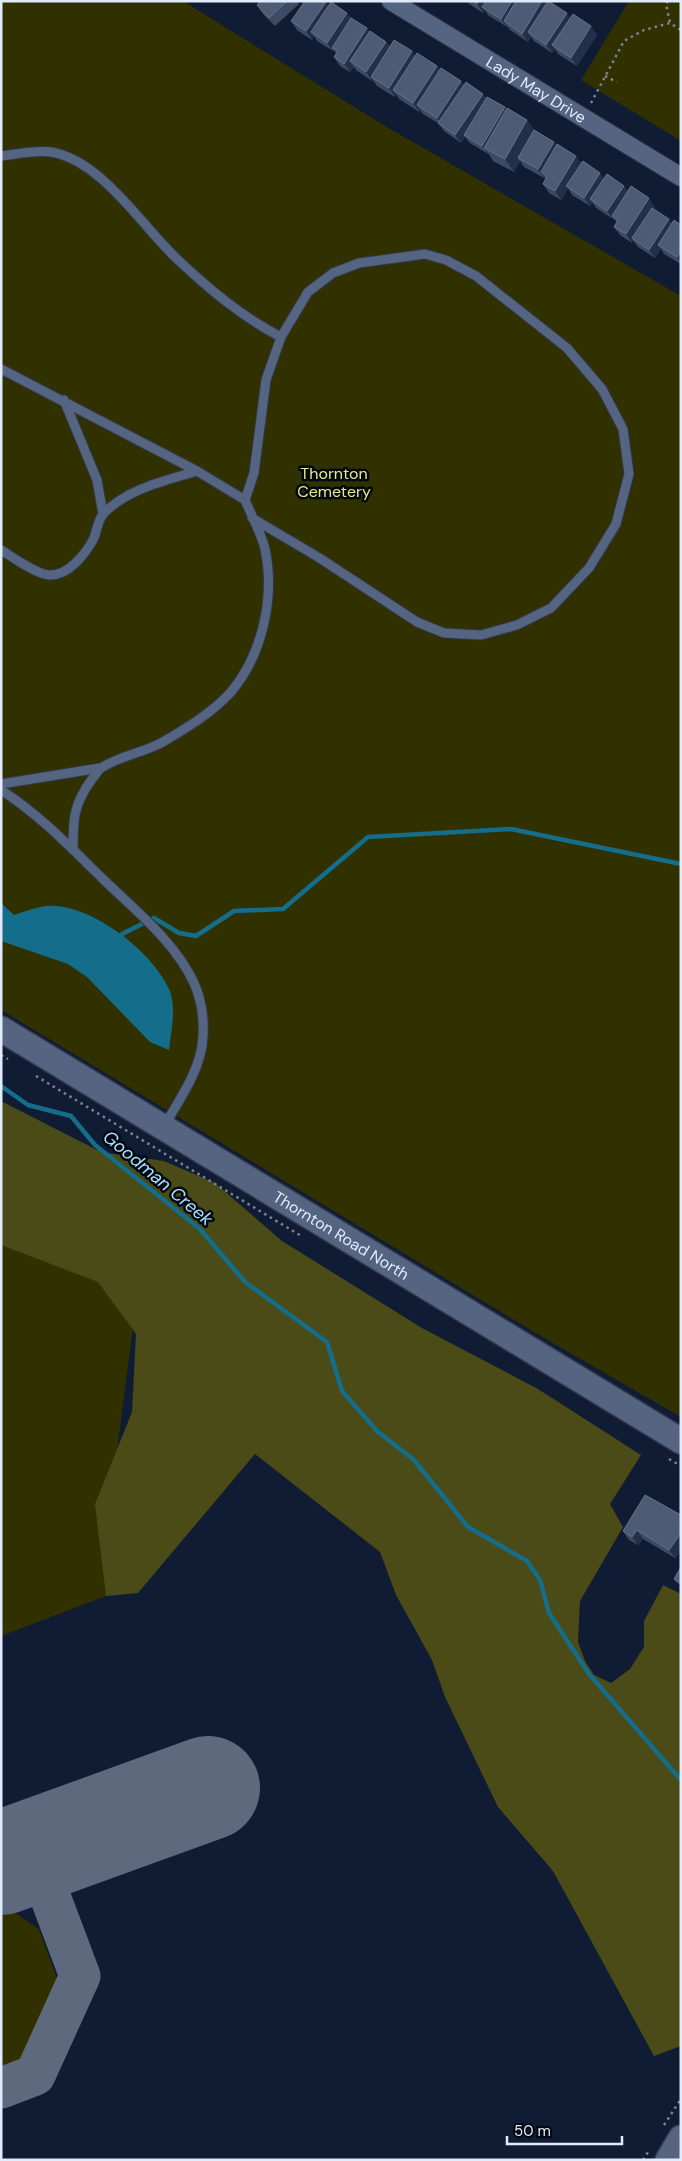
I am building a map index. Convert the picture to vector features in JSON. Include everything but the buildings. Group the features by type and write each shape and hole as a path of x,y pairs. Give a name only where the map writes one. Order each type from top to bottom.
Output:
{"main road":[{"name":"Thornton Road North","path":"1,1029 681,1441"},
{"path":"668,2160 681,2138"}],"street":[{"name":"Lady May Drive","path":"391,1 681,177"}],"lane":[{"path":"1,156 51,152 79,163 107,182 176,258 205,284 259,326 281,336"},
{"path":"245,500 254,473 266,380 281,336 308,292 333,273 359,263 425,254 446,260 476,276 567,348 602,389 623,429 629,474 616,524 589,568 551,608 517,624 481,636 444,633 417,622 318,557 252,518"},
{"path":"1,369 64,400 197,471 245,500 265,548 269,591 262,631 245,672 231,691 215,707 189,726 159,744 100,768 1,784"},
{"path":"1,550 30,568 48,575 62,572 77,562 86,551 94,536 103,514 97,480 64,400"},
{"path":"103,514 138,490 197,471"},
{"path":"73,850 73,817 76,805 82,792 100,768"},
{"path":"1,790 40,818 155,929 179,959 194,984 201,1009 203,1036 197,1063 187,1087 163,1127"}],"path":[{"path":"668,1 666,4 670,23 681,30"},
{"path":"583,118 624,41 644,30 670,23"},
{"path":"605,76 617,82"}],"green space":[{"name":"Thornton Cemetery","path":"1,1 183,1 385,126 681,296 681,1417 539,1335 1,1010"},
{"path":"629,1 681,1 681,141 581,80"},
{"path":"1,1221 136,1304 110,1504 106,1596 1,1636"},
{"path":"1,1903 39,1929 60,1987 23,2063 1,2070"}],"shaded area":[{"path":"1,1101 101,1152 164,1161 215,1183 282,1241 422,1328 538,1389 641,1455 610,1504 623,1527 580,1601 578,1642 585,1661 594,1675 611,1683 630,1669 644,1647 644,1621 663,1585 681,1594 681,2046 654,2056 553,1871 498,1807 445,1697 432,1660 396,1595 380,1552 255,1454 138,1593 106,1596 95,1504 132,1412 136,1334 98,1282 1,1245"}],"water":[{"path":"1,903 14,915 47,906 64,907 82,912 118,932 134,945 161,974 169,989 173,1003 173,1019 169,1050 150,1042 87,977 68,964 1,941"}],"waterway":[{"path":"122,934 154,918 179,933 196,936 234,911 283,909 368,837 511,829 681,864"},
{"name":"Goodman Creek","path":"1,1086 28,1105 71,1116 95,1145 200,1229 245,1282 327,1342 342,1391 377,1431 414,1460 468,1527 527,1561 540,1580 549,1613 589,1674 681,1780"}],"taxiway":[{"path":"1,2088 35,2075 80,1976 33,1851"}],"runway":[{"path":"1,1863 208,1788"}]}
